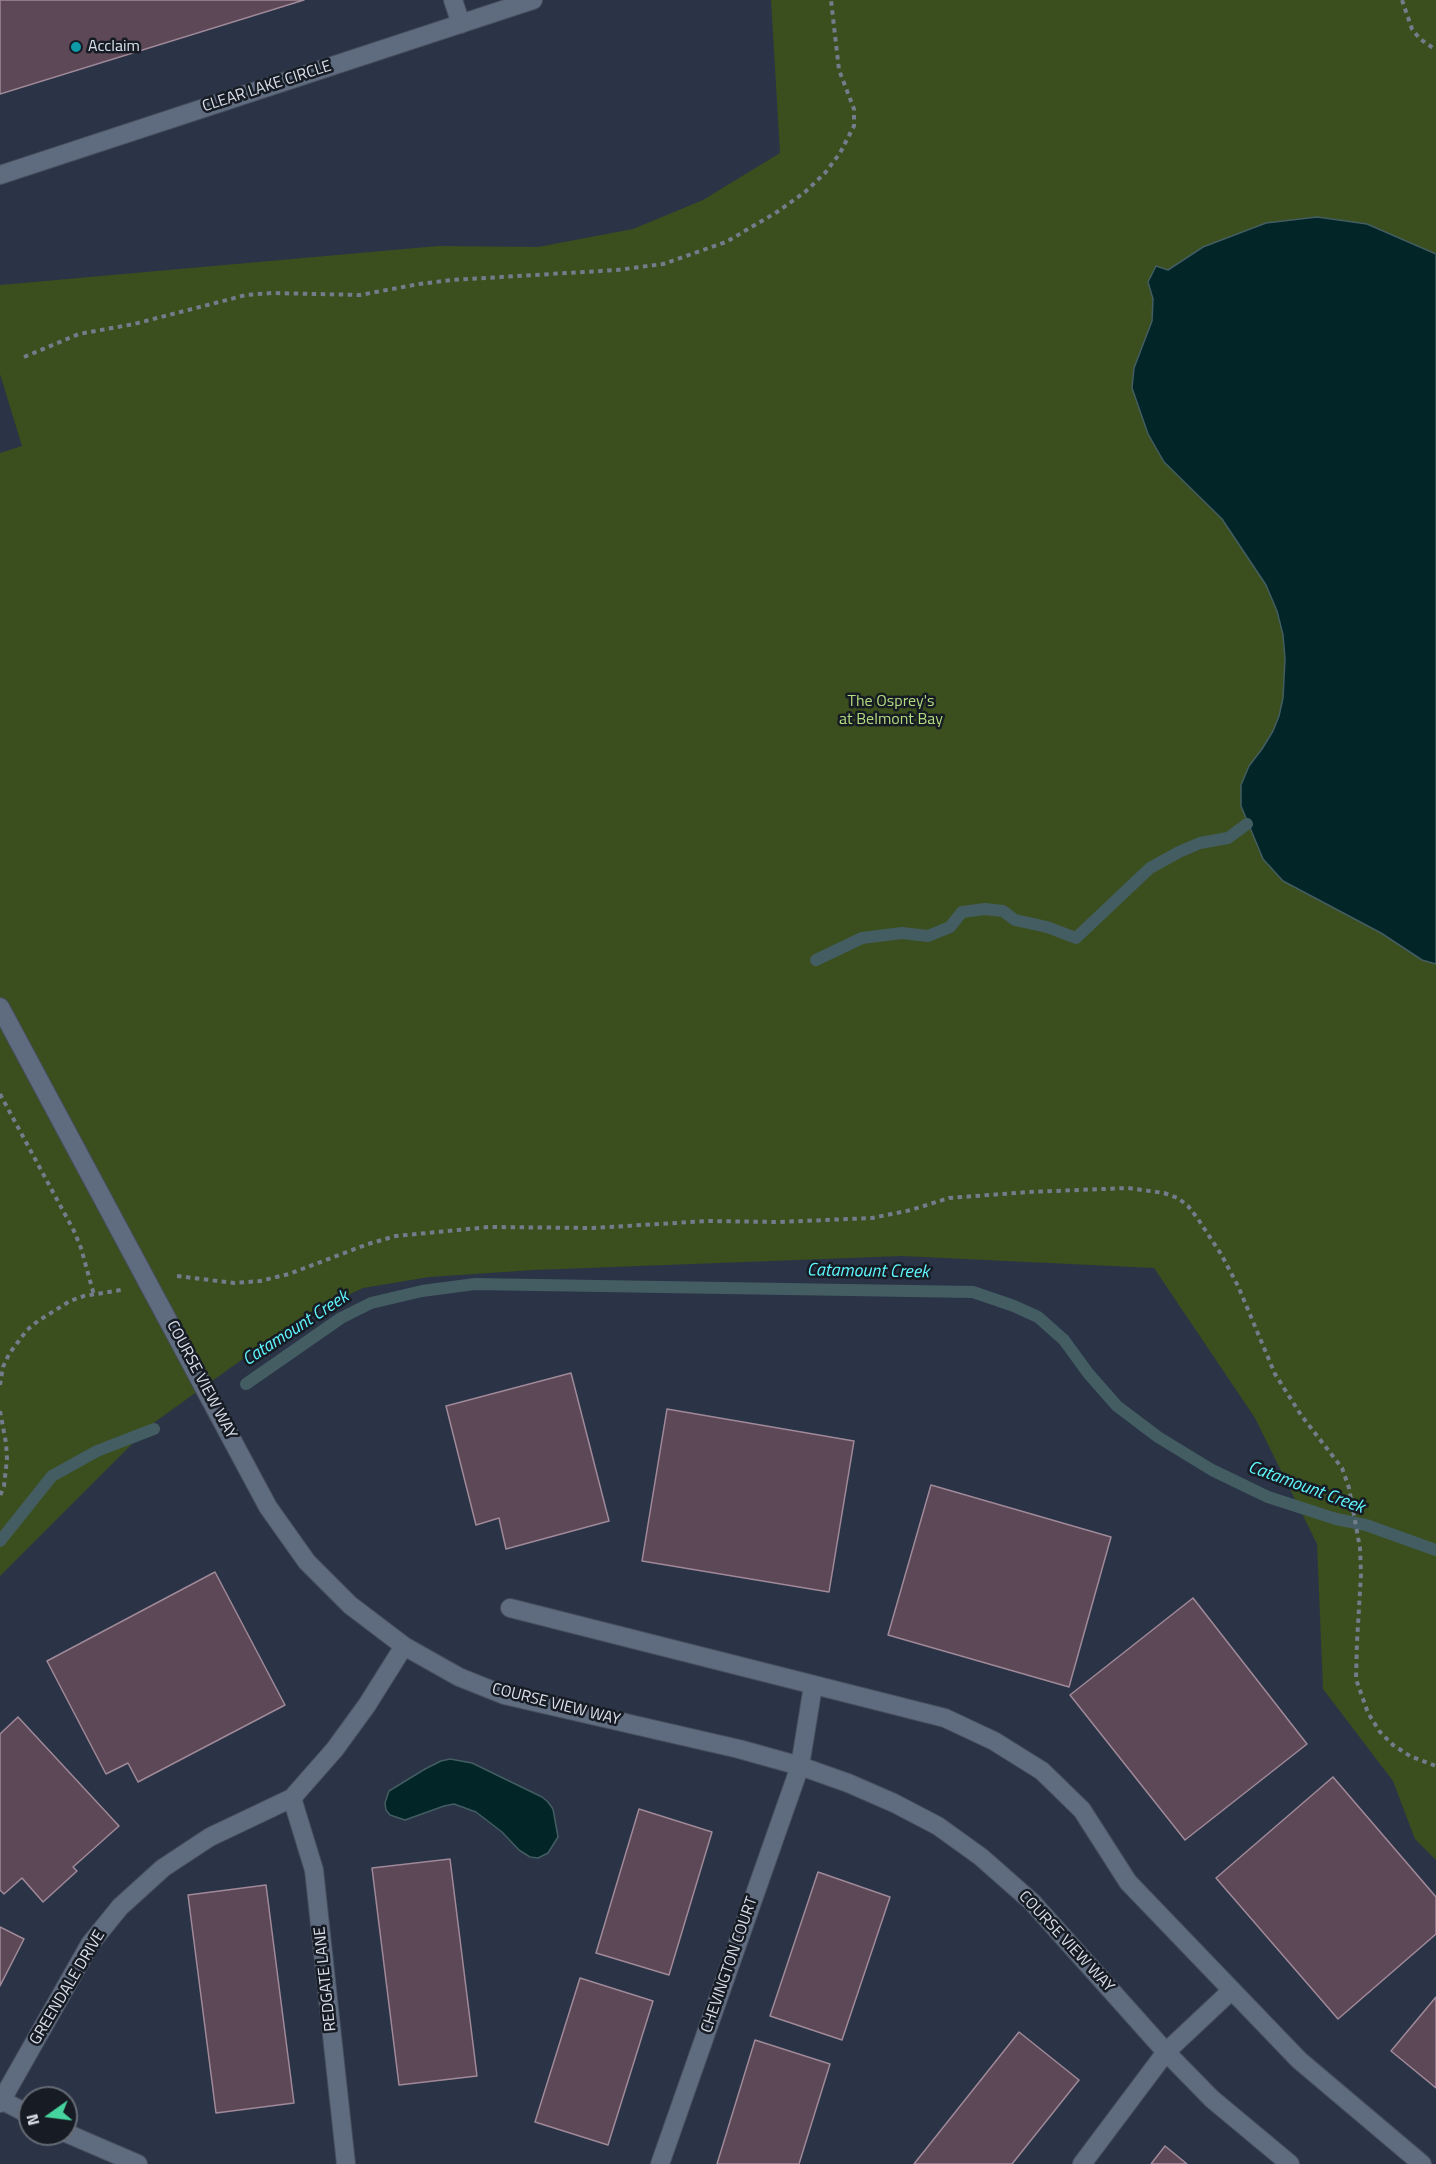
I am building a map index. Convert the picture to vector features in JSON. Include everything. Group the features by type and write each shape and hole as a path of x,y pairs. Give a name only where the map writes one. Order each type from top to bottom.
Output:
{"street":[{"path":"453,0 461,24"},
{"name":"CLEAR LAKE CIRCLE","path":"0,175 533,0"},
{"name":"COURSE VIEW WAY","path":"0,1007 268,1507 307,1562 350,1605 404,1646 459,1677 504,1695 739,1749 800,1766 848,1783 938,1826 981,1857 1032,1902 1166,2052 1212,2099 1290,2164"},
{"path":"510,1608 945,1718 994,1741 1042,1772 1082,1810 1128,1882 1299,2060 1422,2164"},
{"name":"GREENDALE DRIVE","path":"18,2110 1,2102 90,1944 120,1907 163,1868 210,1837 292,1798 335,1749 367,1705 404,1646"},
{"name":"CHEVINGTON COURT","path":"660,2164 800,1766 813,1686"},
{"name":"REDGATE LANE","path":"292,1798 314,1870 346,2164"},
{"path":"1082,2164 1166,2052 1232,1990"},
{"path":"78,2138 138,2164"}],"path":[{"path":"24,357 79,334 134,324 246,295 272,293 360,295 452,280 617,270 663,264 726,242 777,212 805,192 825,173 854,126 854,109 839,70 831,0"},
{"path":"1402,0 1412,29 1420,39 1436,50"},
{"path":"0,1094 74,1231 94,1295"},
{"path":"0,1385 3,1367 9,1354 27,1330 70,1301 149,1284 170,1277 181,1276 234,1283 260,1281 289,1274 368,1244 407,1234 489,1227 593,1228 708,1221 779,1222 872,1218 893,1215 949,1198 1128,1188 1148,1190 1178,1198 1198,1219 1238,1286 1275,1374 1301,1415 1342,1468 1351,1497 1360,1548 1356,1679 1361,1696 1380,1732 1393,1745 1410,1756 1436,1766"},
{"path":"0,1411 7,1459 4,1486 0,1496"}],"green space":[{"name":"The Osprey's at Belmont Bay","path":"771,0 1436,0 1436,1860 1415,1839 1393,1781 1323,1689 1317,1544 1255,1418 1154,1268 902,1256 534,1270 429,1277 363,1288 300,1318 152,1424 0,1576 0,453 22,446 0,374 0,285 438,246 538,247 633,229 703,200 780,153"}],"shaded area":[{"path":"1317,217 1367,224 1436,254 1436,964 1422,960 1381,933 1283,881 1263,859 1241,806 1241,785 1249,766 1273,731 1283,698 1285,659 1283,635 1277,611 1266,585 1222,519 1164,462 1148,434 1132,388 1134,368 1152,321 1153,299 1148,282 1156,266 1168,270 1203,247 1266,223"},
{"path":"450,1759 472,1763 548,1802 553,1809 558,1837 548,1853 538,1858 530,1857 476,1812 454,1804 405,1820 390,1815 385,1803 389,1791 425,1769"}],"building":[{"name":"Acclaim","path":"0,0 304,0 0,94"},
{"path":"571,1373 609,1521 506,1549 499,1518 476,1525 446,1406"},
{"path":"667,1409 854,1441 829,1592 642,1561"},
{"path":"931,1485 1111,1537 1069,1687 888,1635"},
{"path":"215,1572 285,1705 138,1782 128,1763 106,1774 47,1661"},
{"path":"1193,1598 1307,1744 1185,1840 1070,1695"},
{"path":"18,1717 119,1826 73,1867 77,1871 43,1902 22,1878 4,1894 0,1890 0,1734"},
{"path":"1333,1777 1436,1897 1436,1934 1338,2019 1216,1878"},
{"path":"639,1809 712,1832 669,1975 596,1953"},
{"path":"450,1859 477,2076 399,2085 372,1868"},
{"path":"818,1872 890,1897 842,2040 770,2016"},
{"path":"266,1885 294,2103 216,2113 188,1895"},
{"path":"0,1927 24,1939 0,1986"},
{"path":"580,1978 653,2001 608,2145 535,2122"},
{"path":"1436,1997 1436,2088 1391,2051"},
{"path":"1019,2032 1079,2080 1012,2164 914,2164"},
{"path":"755,2040 830,2064 799,2164 717,2164"},
{"path":"1165,2146 1187,2164 1151,2164"}],"waterway":[{"path":"816,960 862,938 902,933 928,936 950,927 962,912 985,909 1003,911 1015,920 1047,927 1076,938 1150,868 1200,843 1228,838 1247,824"},
{"name":"Catamount Creek","path":"246,1384 341,1318 371,1303 422,1291 475,1284 973,1292 1038,1317 1064,1340 1088,1373 1117,1406 1158,1437 1212,1470 1268,1497 1336,1519 1366,1525 1436,1550"},
{"name":"Catamount Creek","path":"0,1541 52,1476 97,1451 154,1429"}],"place":[{"name":"Acclaim","path":"76,47"}]}
